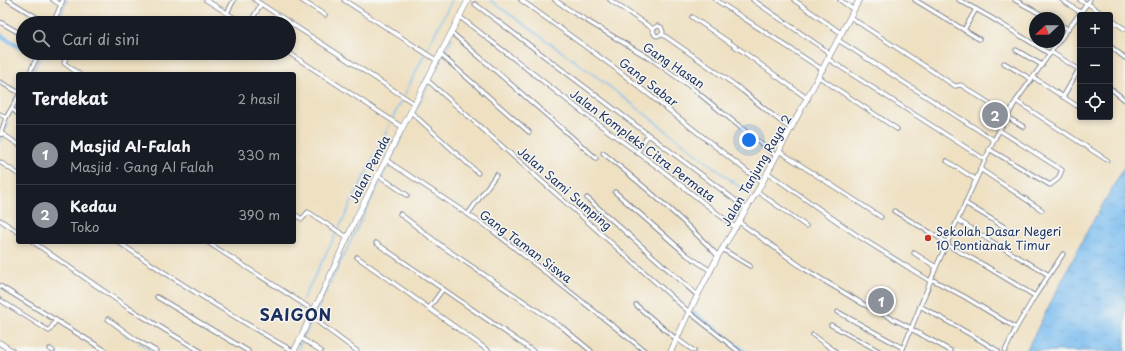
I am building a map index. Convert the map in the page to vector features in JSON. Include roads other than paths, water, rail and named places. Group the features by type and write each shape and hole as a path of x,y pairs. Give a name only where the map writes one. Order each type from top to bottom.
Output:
{"street":[{"path":"8,0 34,16"},
{"path":"52,0 61,5"},
{"path":"56,16 63,0"},
{"path":"206,0 232,16"},
{"path":"227,13 234,0"},
{"path":"256,0 279,16"},
{"path":"301,0 325,15"},
{"path":"344,0 436,60"},
{"name":"Jalan Pemda","path":"296,350 370,190 378,175 389,161 402,127 468,0"},
{"name":"Gang Sabar","path":"521,0 615,68 762,183"},
{"name":"Gang Hasan","path":"555,0 580,17 654,61 687,84 776,156"},
{"path":"610,0 653,29 653,33 655,35 657,36 662,34"},
{"path":"716,0 823,70"},
{"path":"753,0 830,56 984,159"},
{"path":"794,0 841,33"},
{"path":"840,0 854,10"},
{"name":"Jalan Tanjung Raya 2","path":"671,351 697,295 722,249 758,192 859,0"},
{"path":"915,0 979,39"},
{"path":"959,0 1077,69"},
{"path":"1015,0 1037,12"},
{"path":"1062,0 1080,12 1088,2"},
{"path":"1080,0 1088,2 1100,12"},
{"path":"254,16 261,4"},
{"path":"475,4 747,209"},
{"path":"964,30 976,10"},
{"name":"Jalan Kompleks Citra Permata","path":"460,17 736,228"},
{"path":"692,17 808,99"},
{"path":"850,17 955,86 961,85 988,103"},
{"path":"1065,33 1077,17"},
{"path":"1113,21 1125,29"},
{"path":"0,22 16,31"},
{"path":"653,29 657,26 661,27 663,32 662,34"},
{"path":"296,27 415,104"},
{"path":"452,33 596,158"},
{"path":"662,34 715,70 791,129"},
{"path":"838,40 994,140"},
{"path":"838,312 902,350 936,267 989,149 1016,101 1054,48"},
{"path":"1112,48 1125,58"},
{"path":"1016,50 1042,65"},
{"path":"440,54 529,132"},
{"path":"296,58 402,127"},
{"path":"30,72 35,60"},
{"path":"65,60 64,63 76,72"},
{"path":"1004,63 1032,78 1077,106"},
{"path":"1063,97 1077,73"},
{"path":"819,78 897,129"},
{"name":"Jalan Sami Sumping","path":"427,80 689,312 738,351"},
{"path":"0,82 16,91"},
{"path":"1113,90 1125,100"},
{"path":"16,101 6,118 0,134 16,143"},
{"path":"1016,101 1107,160"},
{"path":"12,109 16,112"},
{"path":"410,112 478,173"},
{"path":"0,114 6,118"},
{"path":"1007,117 1024,127"},
{"path":"989,149 1050,185 1058,179 1062,170 999,130"},
{"path":"637,153 646,138 650,136"},
{"path":"779,151 880,217"},
{"path":"603,152 695,232 718,256"},
{"name":"Gang Taman Siswa","path":"389,161 517,249 645,351"},
{"path":"947,161 975,179"},
{"path":"0,162 16,173"},
{"path":"980,169 1042,210"},
{"path":"768,173 858,236 931,280 965,297 1016,328"},
{"path":"378,175 407,195"},
{"path":"468,214 496,176"},
{"path":"615,192 687,255 711,271"},
{"path":"758,192 806,226"},
{"path":"587,198 697,295"},
{"path":"965,203 1006,228"},
{"path":"296,215 302,219 308,212 347,237"},
{"path":"894,212 1035,296"},
{"path":"400,214 443,247 562,327 591,351"},
{"path":"0,220 16,231"},
{"path":"958,220 1049,275"},
{"path":"739,222 802,268 863,304 911,328 950,351"},
{"path":"376,243 533,351"},
{"path":"36,244 128,307 200,351"},
{"path":"121,244 249,326 296,350"},
{"path":"209,244 314,310"},
{"path":"722,249 750,266"},
{"path":"914,252 936,267"},
{"path":"1005,351 1016,328 1035,296 1063,254"},
{"path":"357,257 489,351"},
{"path":"0,286 106,351"},
{"path":"429,308 443,289"},
{"path":"157,297 248,351"},
{"path":"0,300 49,331 56,320"},
{"path":"636,305 676,339 694,351"},
{"path":"920,306 974,335 998,351"},
{"path":"312,318 357,351"},
{"path":"108,319 135,339 156,351"},
{"path":"831,325 880,351"},
{"path":"813,335 835,351"},
{"path":"302,339 320,351"},
{"path":"0,343 12,351"}],"water":[{"path":"1125,166 1125,351 1026,351 1089,228"}],"waterway":[{"path":"60,16 67,0"},
{"path":"427,49 452,0"},
{"path":"490,0 601,80 751,196"},
{"path":"0,35 16,45"},
{"path":"444,54 452,38"},
{"path":"405,94 424,55"},
{"path":"33,72 39,60"},
{"path":"431,79 441,60"},
{"path":"415,111 428,85"},
{"path":"393,117 402,100"},
{"path":"324,296 411,118"},
{"path":"5,131 9,122"},
{"path":"339,228 390,124"},
{"path":"0,142 2,138"},
{"path":"303,299 336,234"},
{"path":"297,351 321,303"},
{"path":"292,322 300,306"},
{"path":"694,313 743,351"},
{"path":"123,333 129,337"},
{"path":"139,343 151,351"}],"place":[{"name":"Kedau","path":"995,115"},
{"name":"Sekolah Dasar Negeri 10 Pontianak Timur","path":"928,238"},
{"name":"Masjid Al-Falah","path":"881,301"}],"district":[{"name":"SAIGON","path":"296,314"}]}
